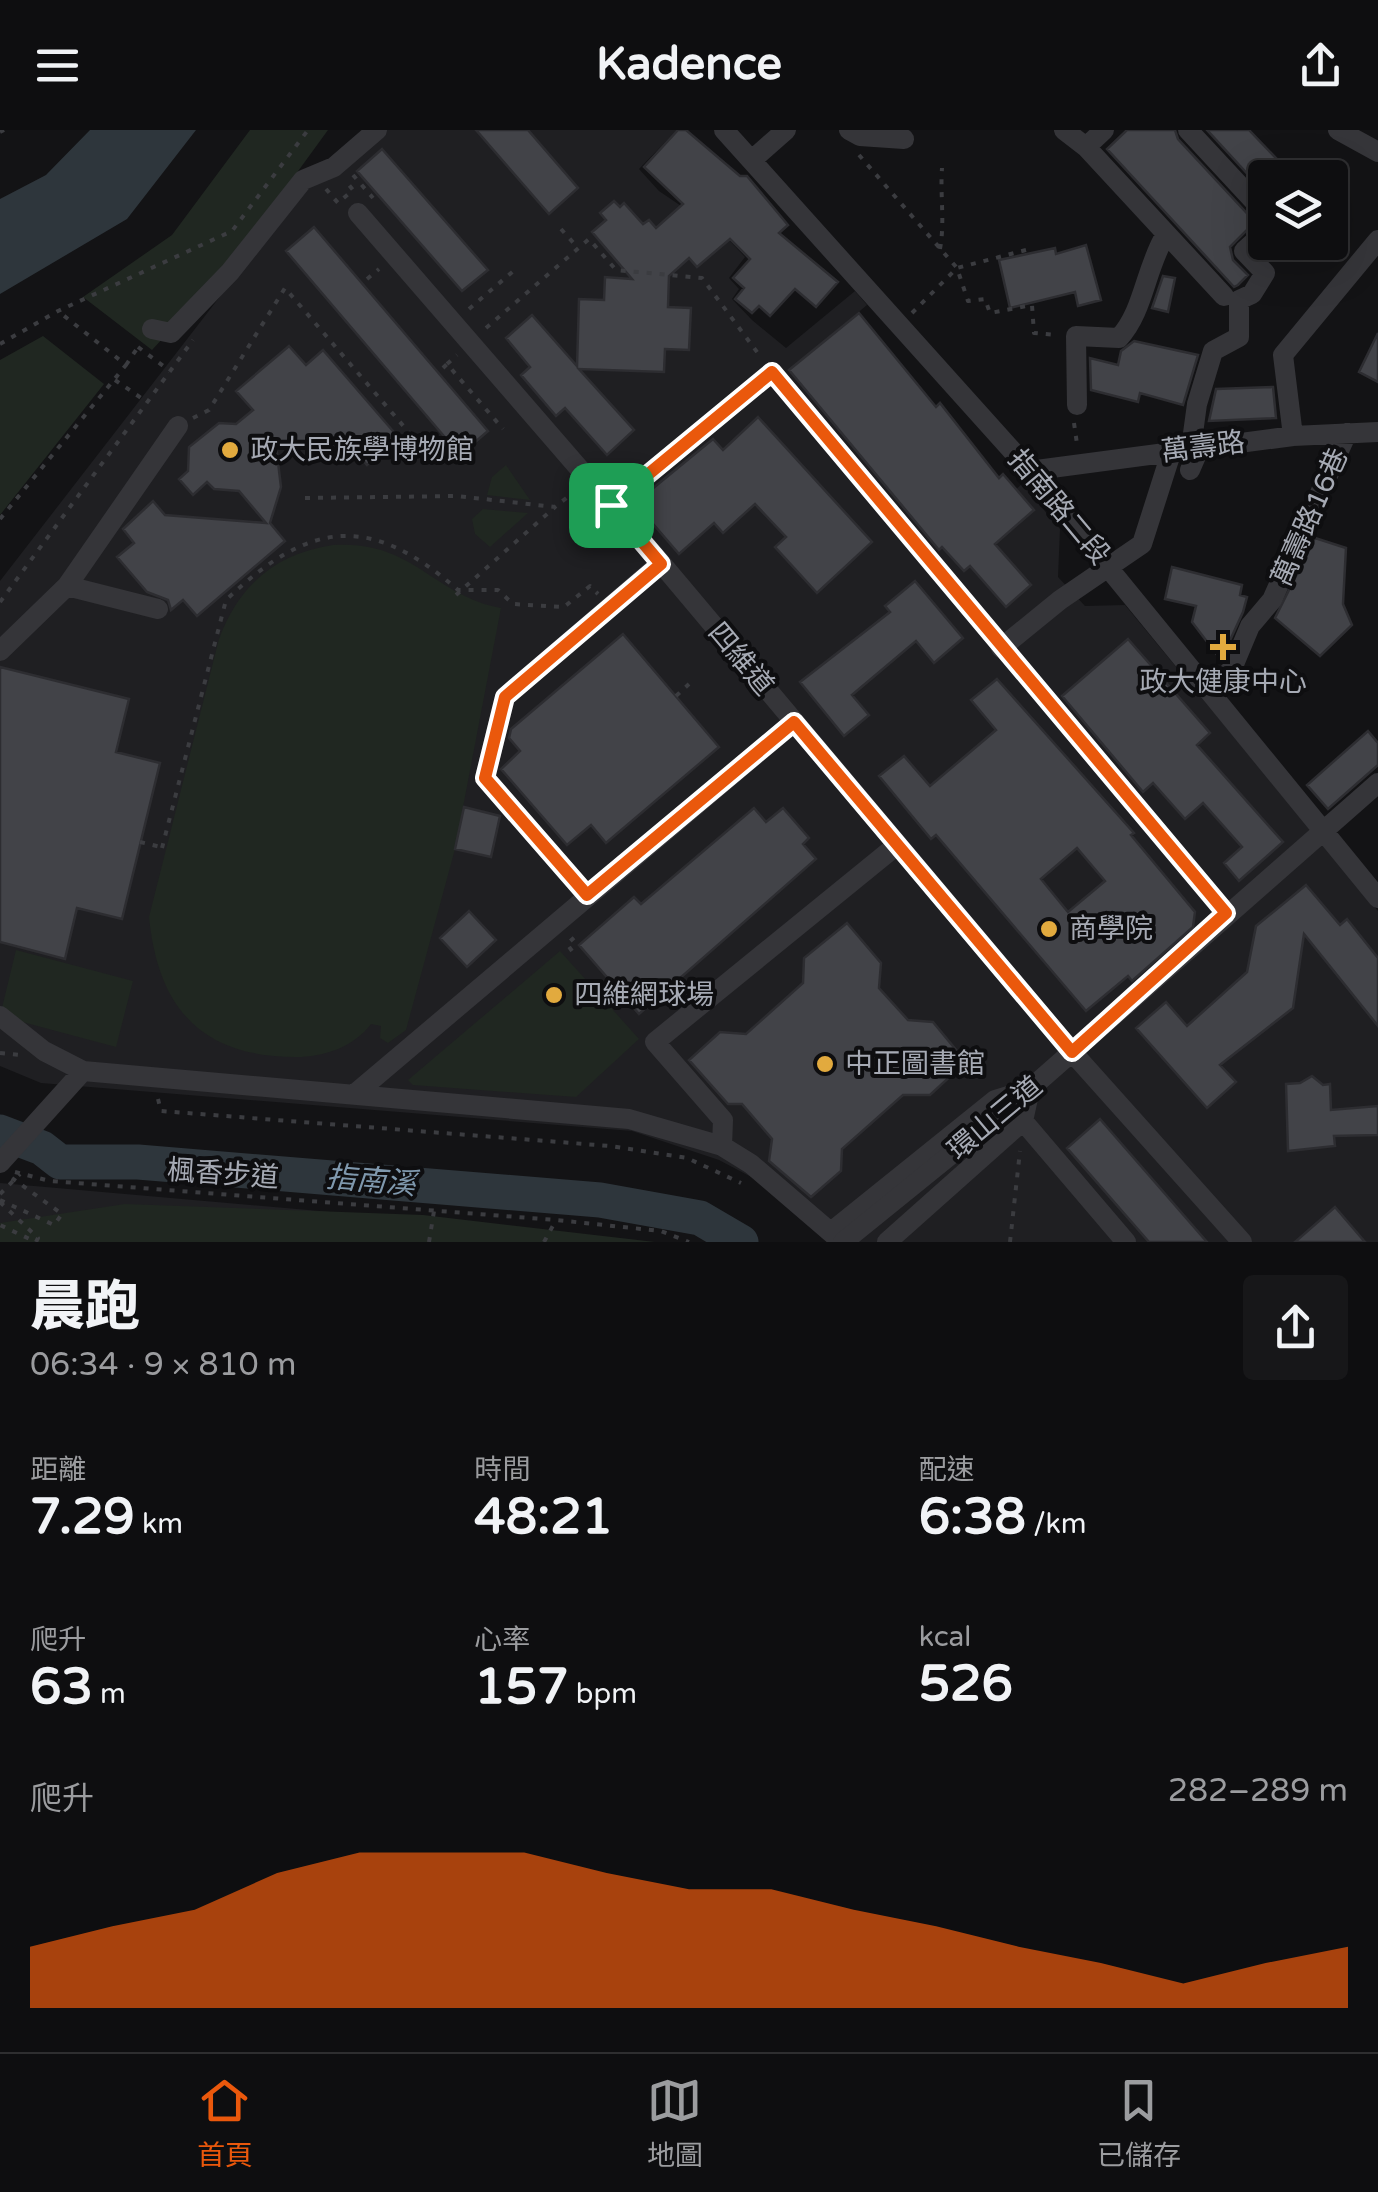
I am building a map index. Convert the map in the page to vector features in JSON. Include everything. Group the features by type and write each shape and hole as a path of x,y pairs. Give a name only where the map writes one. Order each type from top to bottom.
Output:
{"street":[{"path":"152,330 171,333 230,272 303,180 334,167 377,130"},
{"name":"指南路二段","path":"724,130 1029,471 1378,898"},
{"path":"752,160 786,130"},
{"path":"1064,130 1086,147 1224,296"},
{"path":"1086,147 1104,130"},
{"path":"1188,130 1248,195"},
{"path":"1338,130 1378,152"},
{"path":"849,137 904,140"},
{"name":"四維道","path":"368,208 478,336 590,482 1072,1052 1242,1242"},
{"path":"1075,406 1076,336 1119,338 1131,325 1150,259 1166,234"},
{"path":"1294,436 1283,355 1378,240"},
{"path":"1001,648 1142,544 1188,448 1213,351 1239,337 1239,300 1252,294 1265,274 1252,260"},
{"path":"611,505 772,372 1226,913"},
{"path":"0,651 67,586 178,426"},
{"name":"萬壽路","path":"1029,471 1294,436 1378,432"},
{"name":"萬壽路16巷","path":"1210,691 1232,669 1250,626 1272,600 1347,433"},
{"path":"1188,448 1190,470"},
{"path":"587,895 485,778 505,697 661,564"},
{"path":"67,586 158,609"},
{"path":"356,1093 794,722"},
{"name":"環山三道","path":"838,1238 1014,1116 1030,1088 1378,783"},
{"path":"722,1146 723,1120 655,1042 897,845"},
{"path":"0,1016 44,1051 83,1071 630,1119 722,1146 752,1164 838,1238 995,1100 1030,1088"},
{"path":"0,1166 83,1071"},
{"path":"887,1242 1014,1116 1126,1242"}],"path":[{"path":"0,344 58,311 232,231 308,130"},
{"path":"849,137 957,268 968,302 986,298 990,313 1032,306 1034,333 1076,336"},
{"path":"364,162 351,173 368,208"},
{"path":"942,168 940,201 944,221"},
{"path":"940,249 946,208"},
{"path":"561,229 578,248"},
{"path":"518,267 469,309 478,336 589,239 616,270 702,278 772,372"},
{"path":"898,327 957,268 1026,250"},
{"path":"178,426 209,410 285,288 418,442"},
{"path":"58,311 126,365"},
{"path":"0,602 202,327"},
{"path":"0,519 152,330"},
{"path":"138,347 170,371"},
{"path":"443,368 448,364 503,429"},
{"path":"115,380 147,402"},
{"path":"1075,406 1079,464"},
{"path":"457,593 555,507 590,482"},
{"path":"306,498 457,496 555,507"},
{"path":"140,842 163,848 226,600 256,571 296,547 347,535 392,542 427,563 457,593 498,590 513,604 564,606 590,586 610,607"},
{"path":"676,696 689,684"},
{"path":"572,950 567,944 576,936 574,933"},
{"path":"0,1053 11,1056"},
{"path":"160,1111 610,1146 687,1158 753,1192"},
{"path":"1010,1242 1014,1116"},
{"path":"0,1166 62,1214 54,1225 0,1199"},
{"name":"楓香步道","path":"15,1180 20,1174 50,1180 556,1220 661,1231 690,1242"},
{"path":"0,1199 15,1180"},
{"path":"0,1199 38,1238 36,1242 0,1225"},
{"path":"428,1242 434,1211"},
{"path":"544,1242 556,1220"}],"shaded area":[{"path":"90,130 196,130 127,219 0,294 0,199 46,175"},
{"path":"250,130 328,130 227,269 152,350 83,297 172,235"},
{"path":"366,130 677,130 639,169 659,191 724,235 745,257 729,278 739,289 732,299 752,320 786,348 855,291 867,305 823,342 961,537 1022,484 1060,529 1058,577 1085,606 1125,605 1378,911 1378,1242 830,1242 757,1180 719,1160 632,1131 41,1083 0,1066 0,581 307,184"},
{"path":"43,336 104,384 0,515 0,360"},
{"path":"506,465 530,500 487,495 492,477"},
{"path":"483,509 528,513 490,547 475,534 472,519"},
{"path":"333,545 384,551 457,592 501,608 455,849 406,1030 388,1043 380,1038 381,1026 371,1024 356,1039 328,1053 296,1057 263,1055 210,1037 190,1021 162,977 149,917 227,620 249,588 277,564"},
{"path":"16,950 133,981 116,1047 0,1016"},
{"name":"四維網球場","path":"560,951 639,1039 576,1097 413,1085 408,1080"},
{"path":"0,1183 514,1228 0,1242"},
{"path":"125,1204 423,1215 655,1242 0,1242 0,1223"}],"building":[{"path":"476,130 528,130 578,188 549,214"},
{"path":"678,130 686,130 740,176 747,176 788,225 779,233 838,282 816,307 795,289 770,316 759,306 752,313 735,299 744,288 733,278 750,259 730,239 697,267 689,258 669,276 668,307 691,308 689,350 665,349 664,372 579,369 634,430 607,455 565,408 556,416 521,375 530,367 506,338 532,315 577,366 579,299 604,300 605,277 632,279 592,232 606,220 600,213 614,201 620,207 624,203 643,224 649,220 656,228 683,204 644,167"},
{"path":"1127,130 1175,130 1178,139 1248,214 1248,229 1230,247 1233,260 1248,275 1234,287 1107,149"},
{"path":"1207,130 1249,130 1278,160 1248,160 1248,175"},
{"path":"382,149 488,270 462,291 357,171"},
{"path":"314,227 488,431 460,455 286,251"},
{"path":"1086,245 1101,300 1078,306 1075,292 1010,308 999,260 1055,248 1056,254"},
{"path":"1163,276 1175,278 1168,312 1152,308"},
{"path":"859,313 936,407 940,403 999,478 1003,474 1034,510 995,544 1031,585 1006,607 970,566 964,571 942,547 939,550 789,370"},
{"path":"1378,333 1378,382 1359,372"},
{"path":"1134,341 1198,355 1183,405 1140,393 1138,402 1091,390 1090,358 1118,365 1121,351"},
{"path":"289,346 306,365 323,350 399,438 367,465 355,451 276,445 281,487 270,523 285,541 197,616 183,600 171,610 168,600 147,592 117,557 134,543 123,529 153,501 165,515 266,523 239,491 214,489 207,482 193,495 179,479 188,471 189,447 219,423 236,424 253,410 236,391"},
{"path":"1273,387 1276,418 1209,421 1216,389"},
{"path":"758,417 872,542 817,593 775,547 786,537 755,504 723,533 714,523 679,554 635,503 713,439 723,450"},
{"path":"1315,538 1346,548 1343,604 1352,625 1320,656 1275,618"},
{"name":"政大健康中心","path":"1172,567 1242,585 1240,595 1247,597 1243,612 1221,660 1192,622 1196,606 1165,599"},
{"path":"915,581 963,638 934,663 916,641 852,695 869,715 844,736 800,682 890,612 885,606"},
{"path":"623,634 719,747 606,843 591,825 567,845 501,769 520,751 509,738 511,729"},
{"path":"1128,639 1210,733 1197,745 1283,842 1239,881 1224,863 1242,847 1203,803 1185,819 1153,783 1143,792 1062,696"},
{"path":"0,667 129,699 116,752 160,763 122,919 77,908 65,959 0,942"},
{"path":"997,679 1134,833 1131,835 1195,912 1193,927 1132,981 1128,976 1086,1011 936,835 931,839 879,776 904,756 930,786 996,730 971,700","holes":["1077,848 1105,881 1068,912 1041,879"]},
{"path":"1368,731 1378,743 1378,765 1328,809 1307,785"},
{"path":"464,807 500,816 491,857 455,849"},
{"path":"754,808 766,822 783,808 809,838 803,844 816,859 639,1014 579,945 634,897 641,904"},
{"path":"1306,885 1340,925 1347,919 1378,958 1378,1026 1304,934 1293,1008 1220,1065 1236,1082 1207,1108 1136,1028 1166,1002 1187,1026 1247,972 1256,926"},
{"path":"469,911 496,940 467,967 440,938"},
{"name":"中正圖書館","path":"847,923 881,963 879,988 908,1020 933,1022 966,1062 930,1095 903,1095 842,1149 841,1171 811,1197 769,1161 772,1139 742,1104 728,1104 689,1060 720,1032 746,1034 803,983 804,958"},
{"path":"1312,1076 1323,1085 1330,1084 1331,1110 1378,1106 1378,1135 1334,1136 1335,1146 1288,1151 1286,1084 1300,1083"},
{"path":"1100,1119 1207,1242 1149,1242 1067,1148"},
{"path":"1335,1207 1365,1242 1295,1242"}],"waterway":[{"name":"指南溪","path":"0,1132 42,1148 60,1162 138,1162 600,1200 700,1218 741,1242"}],"place":[{"name":"政大民族學博物館","path":"230,450"},
{"name":"政大健康中心","path":"1223,647"},
{"name":"商學院","path":"1049,929"},
{"name":"四維網球場","path":"554,995"},
{"name":"中正圖書館","path":"825,1064"}],"route":[{"path":"772,372 1226,913 1072,1052 794,722 587,895 485,778 505,697 661,564 611,505 772,372"}]}
